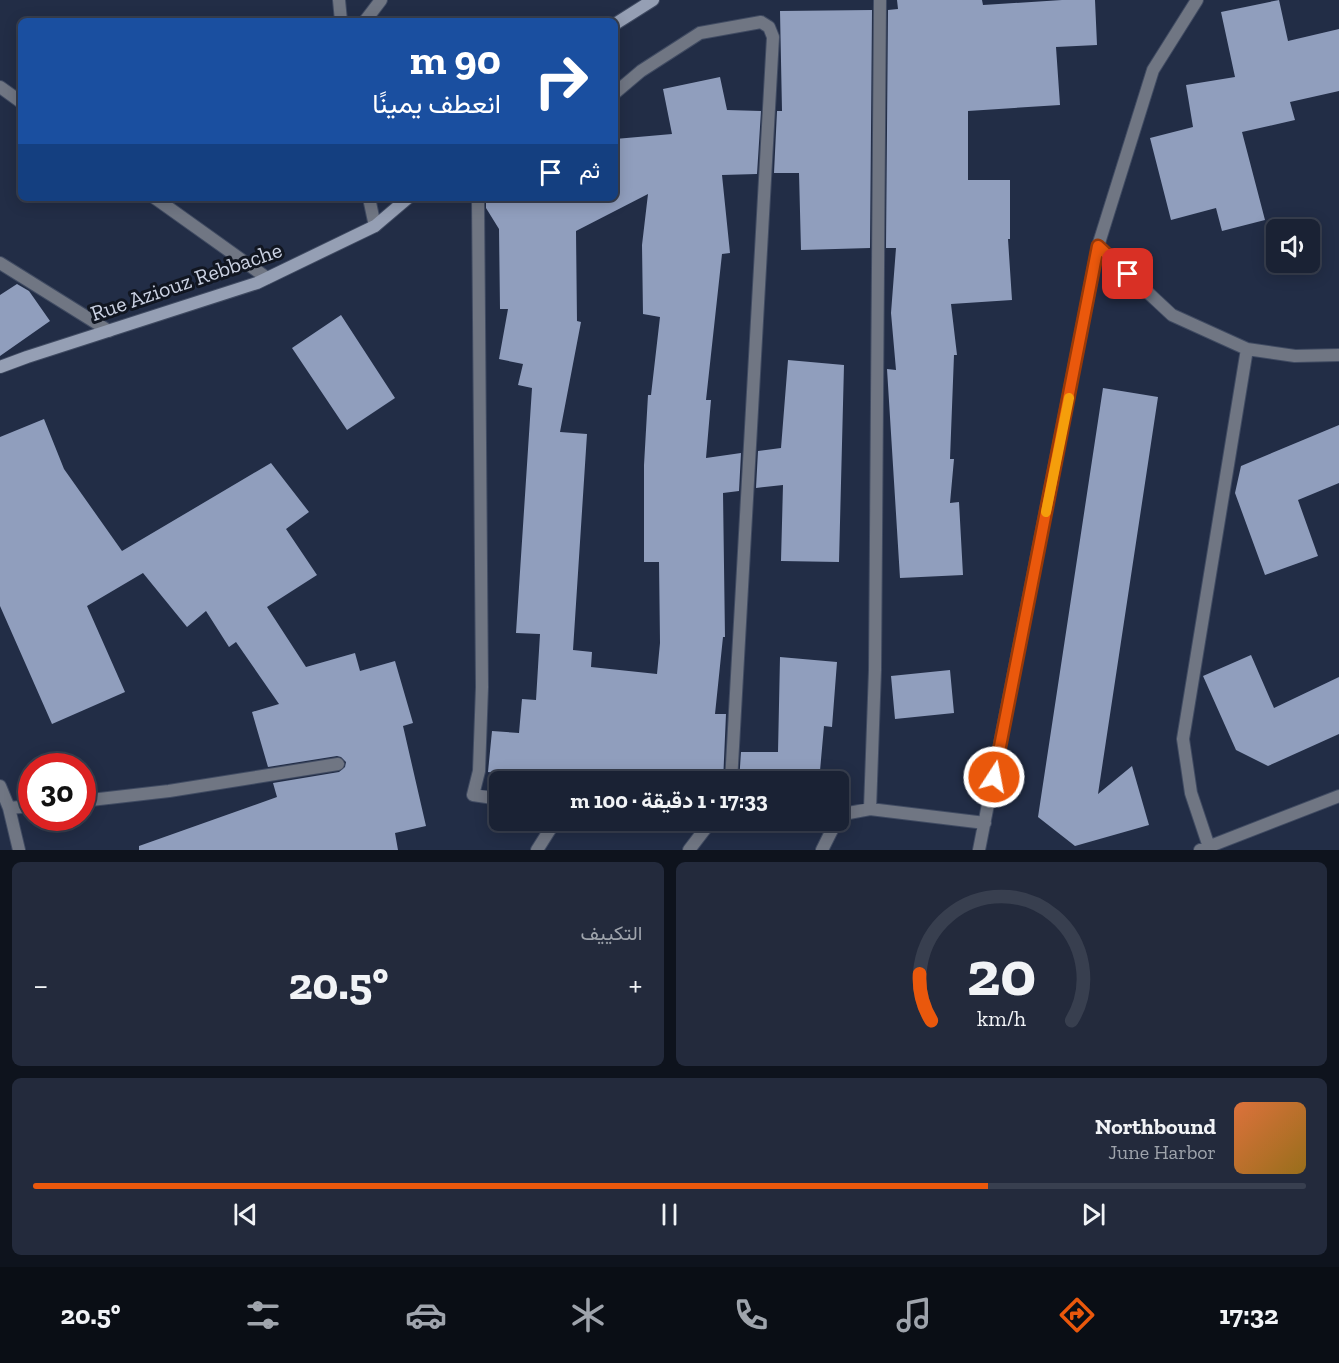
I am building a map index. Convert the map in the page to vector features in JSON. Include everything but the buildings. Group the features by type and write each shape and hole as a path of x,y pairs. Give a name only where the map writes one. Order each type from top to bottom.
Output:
{"street":[{"path":"339,0 341,18"},
{"path":"367,18 381,0"},
{"path":"618,22 653,0"},
{"path":"870,809 875,670 880,0"},
{"path":"979,850 1098,246 1153,70 1197,0"},
{"path":"618,90 641,71 700,33 761,22 769,27 773,37 732,771"},
{"path":"0,87 18,100"},
{"path":"159,201 267,278"},
{"path":"370,201 375,226"},
{"name":"Rue Aziouz Rebbache","path":"0,367 256,283 375,226 404,201"},
{"path":"478,201 482,687 478,771 472,795 489,797"},
{"path":"1098,246 1172,315 1247,349 1295,356 1339,355"},
{"path":"0,263 109,331"},
{"path":"1247,349 1183,739 1191,793 1206,849 1339,796"},
{"path":"96,799 169,791 338,764"},
{"path":"0,786 9,808 19,850"},
{"path":"9,808 18,807"},
{"path":"849,814 870,809 984,823"},
{"path":"537,850 549,831"},
{"path":"688,850 703,831"},
{"path":"822,850 831,831"}],"slow traffic":[{"path":"1046,512 1069,398"}],"route":[{"path":"994,777 1098,246 1128,274"}]}
